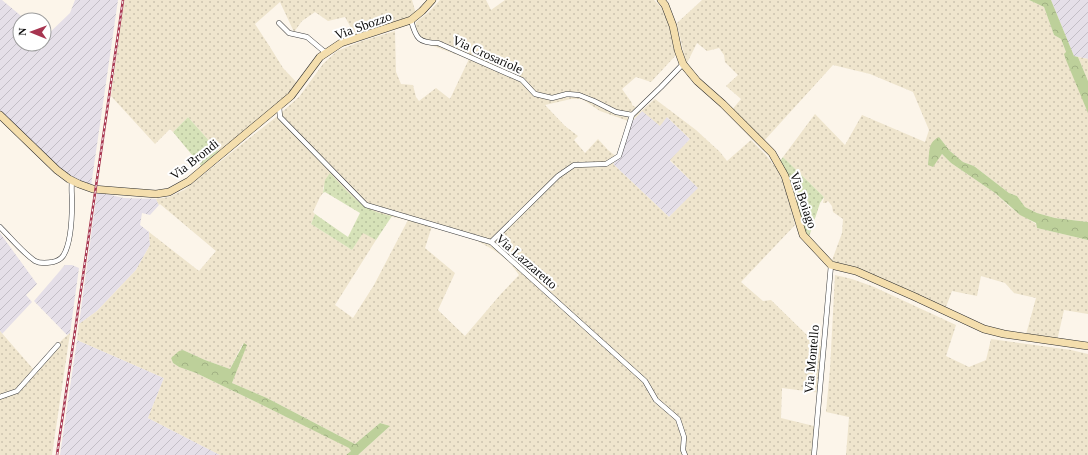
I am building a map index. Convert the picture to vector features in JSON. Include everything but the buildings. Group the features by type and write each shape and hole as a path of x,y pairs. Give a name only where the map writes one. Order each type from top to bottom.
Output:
{"street":[{"name":"Via Sbozzo","path":"323,55 341,43 411,20 432,0"},
{"name":"Via Boiago","path":"661,0 665,5 673,26 683,64 697,82 723,104 772,153 785,176 803,235 832,265 856,272 913,296 984,329 1004,334 1088,346"},
{"name":"Via Crosariole","path":"411,20 414,33 419,40 426,43 438,43 522,80 535,94 552,98 567,94 579,95 616,112 632,115"},
{"path":"279,23 289,33 307,37 323,55"},
{"name":"Via Brondi","path":"0,115 57,170 72,181 89,187 105,190 156,194 169,192 189,181 291,96 323,55"},
{"path":"491,242 563,172 574,165 606,164 619,156 632,115 683,64"},
{"name":"Via Lazzaretto","path":"279,106 280,117 366,205 491,242 645,381 656,400 678,419 684,436 683,450 685,455"},
{"path":"0,227 37,262 43,263 59,260 64,255 68,241 71,218 72,181"},
{"name":"Via Montello","path":"814,455 832,265"},
{"path":"0,397 17,391 58,345"}],"shaded area":[{"path":"0,0 16,12 12,12 12,52 52,52 52,30 70,13 75,0 118,0 91,186 67,177 0,113"},
{"path":"124,0 412,0 416,14 409,18 353,37 350,26 345,17 328,21 315,12 302,21 294,32 280,2 255,24 283,68 299,85 220,153 188,117 173,132 170,129 155,144 111,96"},
{"path":"440,0 486,0 491,10 505,0 654,0 661,7 669,23 677,54 651,82 636,77 622,89 632,105 641,111 655,99 696,130 720,152 727,161 751,140 777,169 786,190 795,225 741,282 763,301 771,300 813,341 825,349 821,393 782,388 781,418 818,427 815,455 358,455 389,427 380,423 355,444 267,398 232,383 241,359 243,343 230,369 183,350 171,358 173,363 179,367 196,373 256,402 350,448 351,451 346,455 220,455 148,418 164,378 77,340 79,324 97,311 136,270 150,245 149,232 199,271 216,251 160,204 159,205 156,199 169,197 184,190 275,118 299,97 323,64 337,51 362,41 395,31 396,72 401,84 413,85 416,97 419,101 436,88 450,99 469,59 422,42 417,36 416,22 429,12","holes":["571,99 582,99 600,111 631,122 642,111 660,126 667,117 690,139 670,160 698,188 669,217 613,164 618,158 598,139 585,153 574,140 578,136 565,126 545,105","330,174 360,204 371,211 408,220 374,285 353,318 335,305 376,240 363,232 352,250 311,224 315,214 313,212 323,193 323,188","432,226 472,238 492,249 511,264 519,275 465,336 438,310 455,273 425,248"]},
{"path":"702,0 1029,0 1044,7 1054,35 1061,39 1088,113 1088,222 1055,218 1037,213 1025,207 1017,196 1009,193 974,166 963,162 950,151 939,137 933,166 942,154 951,163 995,193 1011,208 1036,224 1037,228 1088,240 1088,314 1064,310 1057,341 1025,338 1036,298 1014,293 1005,283 981,276 977,296 952,291 944,312 831,263 842,233 843,219 833,212 832,206 828,201 823,203 824,197 783,157 815,114 845,145 862,115 925,142 929,130 913,92 870,74 833,65 763,142 731,111 741,99 726,86 738,75 725,62 724,55 719,48 707,51 697,43 687,63 685,59 677,23"},
{"path":"1051,0 1088,0 1088,59 1074,56"},
{"path":"1078,57 1088,59 1088,81"},
{"path":"642,111 667,117 690,139 670,161 699,188 669,217 613,164 618,158 628,126"},
{"path":"97,192 124,198 156,199 159,205 150,215 142,213 140,225 149,232 150,245 136,270 97,311 79,324"},
{"path":"0,233 37,284 26,295 32,302 2,334 0,331"},
{"path":"65,265 72,265 79,268 70,333 67,335 34,301"},
{"path":"835,275 874,287 956,325 946,356 969,367 986,360 991,339 1071,350 1088,354 1088,455 846,455 849,417 826,412"},
{"path":"0,331 34,370 70,333 52,455 0,455"},
{"path":"77,340 164,378 148,418 220,455 60,455"}],"green space":[{"path":"1029,0 1051,0 1074,56 1078,57 1088,81 1088,113 1066,60 1064,54 1066,52 1061,39 1054,35 1044,7"},
{"path":"188,117 220,153 202,167 173,132"},
{"path":"939,137 950,151 963,162 974,166 1009,193 1017,196 1025,207 1037,213 1055,218 1088,222 1088,240 1037,228 1036,223 1020,215 995,193 951,163 942,154 933,167 928,165 929,152 932,142"},
{"path":"783,157 824,197 820,203 808,240 790,180 780,161"},
{"path":"330,173 350,194 365,206 382,214 392,216 376,240 363,233 352,250 311,224 315,214 348,237 360,213 325,192 323,193 325,180"},
{"path":"244,343 247,345 232,383 267,398 355,444 380,423 390,426 358,455 346,455 351,451 349,448 196,373 179,367 173,363 171,358 179,351 183,350 230,369"}],"railway":[{"path":"57,455 123,0"}]}
